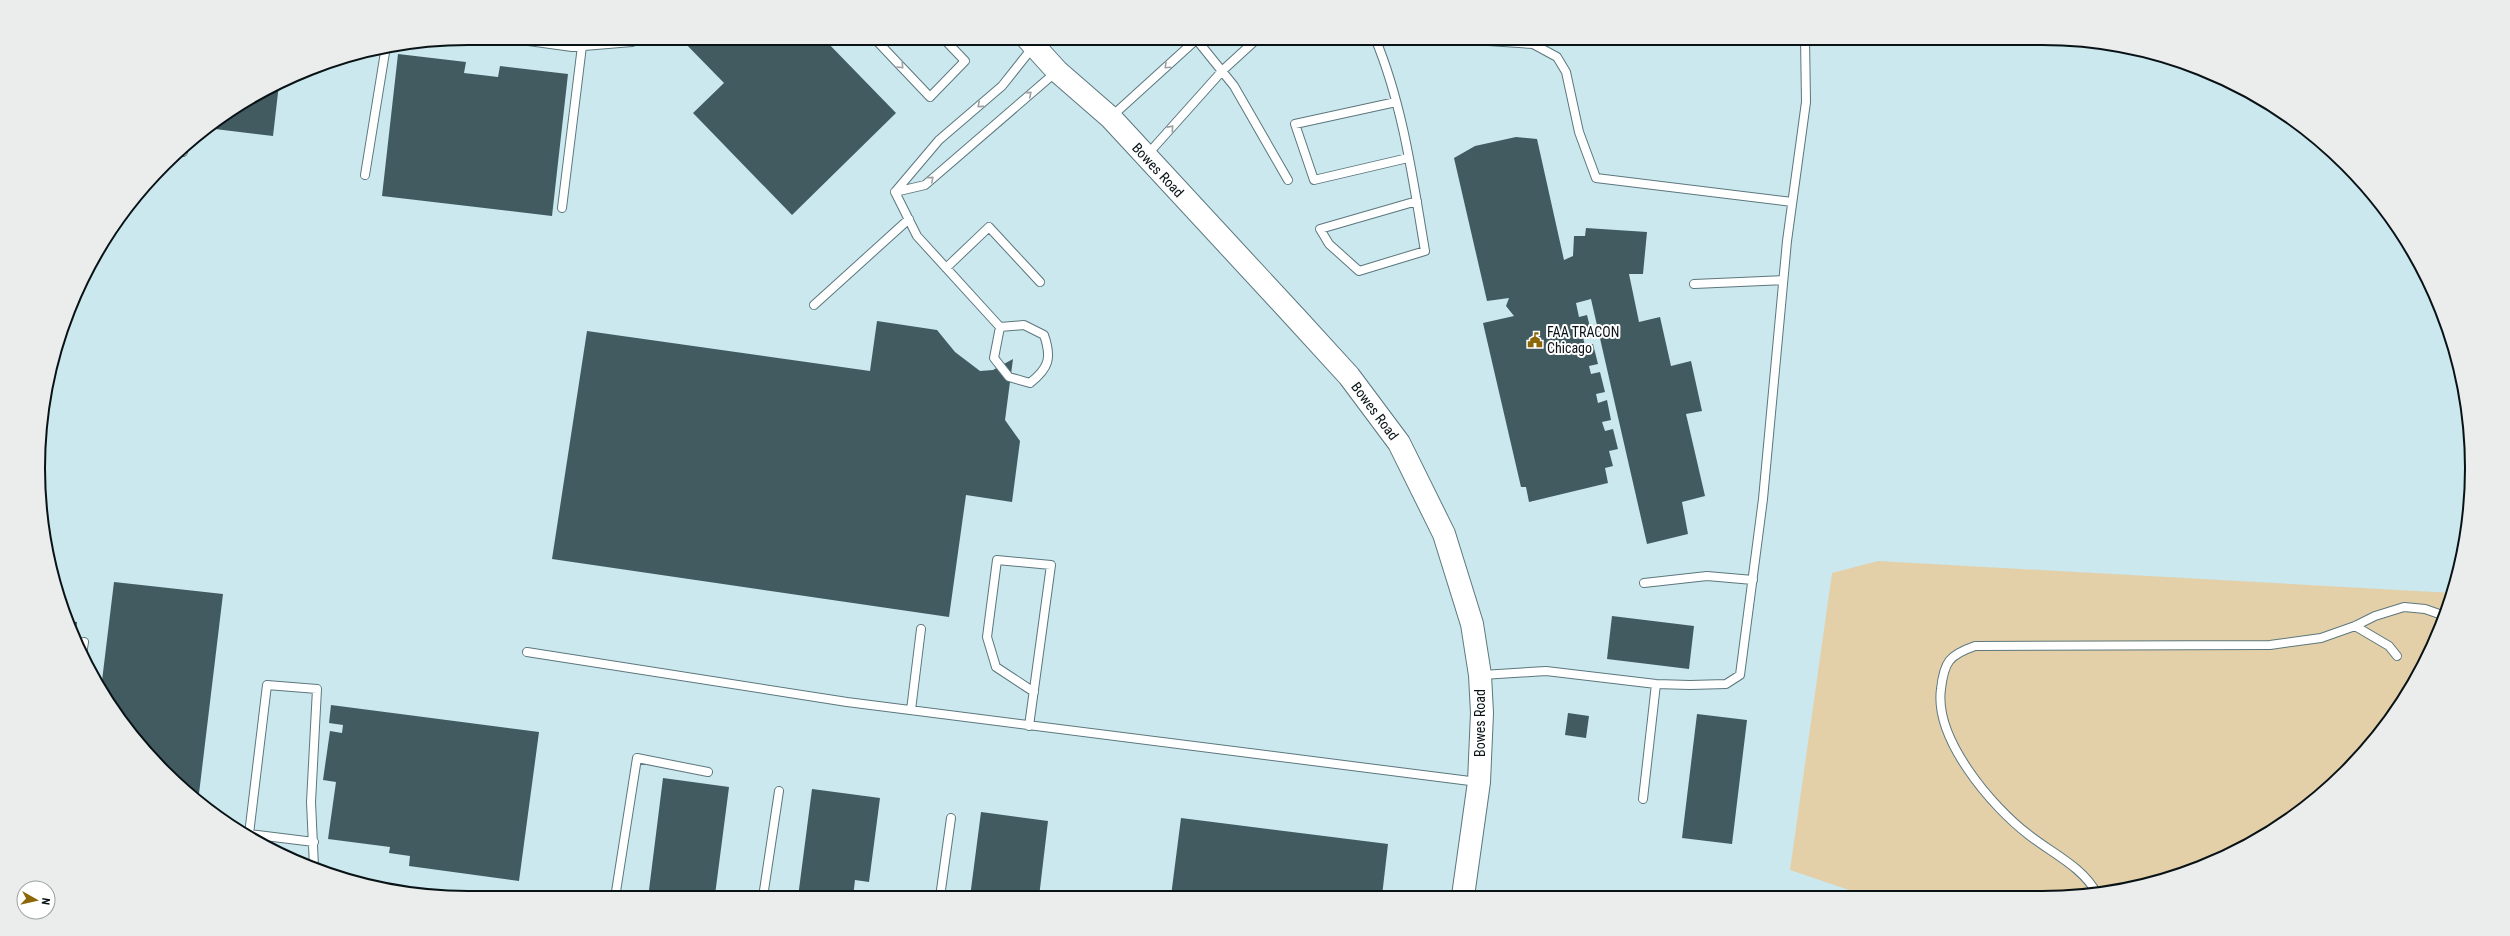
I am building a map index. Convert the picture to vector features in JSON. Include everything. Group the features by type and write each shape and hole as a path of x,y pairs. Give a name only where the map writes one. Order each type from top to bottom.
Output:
{"main road":[{"name":"Bowes Road","path":"1034,45 1057,71 1111,118 1349,376 1399,443 1444,534 1472,624 1480,675 1482,713 1479,782 1464,891"}],"lane":[{"path":"558,45 572,47 594,45"},
{"path":"881,45 930,97 965,61 950,45"},
{"path":"895,192 939,140 1002,86 1029,45"},
{"path":"1111,118 1190,45"},
{"path":"1202,45 1223,70 1288,180"},
{"path":"1145,156 1223,70 1250,45"},
{"path":"1378,45 1389,72 1396,102 1417,201 1425,251 1359,271 1329,244 1320,229 1417,201"},
{"path":"1536,45 1558,57 1566,72 1579,132 1596,178 1792,202"},
{"path":"1480,675 1546,671 1656,684 1726,684 1740,675 1753,580 1783,280 1806,102 1806,45"},
{"path":"562,208 582,46"},
{"path":"365,175 385,53"},
{"path":"895,192 925,184 1057,71"},
{"path":"1396,102 1295,124 1314,180 1408,158"},
{"path":"895,192 917,236 1000,327"},
{"path":"814,304 909,219"},
{"path":"946,268 989,227 1040,282"},
{"path":"1694,284 1783,280"},
{"path":"1024,325 1044,335 1049,351 1043,372 1030,383 1009,377 994,358 1000,327 1024,325"},
{"path":"1029,726 1034,692 1051,565 997,560 987,637 996,667 1034,692"},
{"path":"1644,583 1707,576 1753,580"},
{"path":"2092,888 2081,872 2009,818 1986,793 1960,759 1944,721 1940,697 1942,676 1947,662 1958,652 1975,646 2136,646 2165,644 2270,645 2321,638 2355,626 2375,616 2404,607 2425,609 2439,614"},
{"path":"2355,626 2389,646 2397,656"},
{"path":"911,710 921,629"},
{"path":"527,652 911,710 1479,782"},
{"path":"1643,799 1656,684"},
{"path":"249,830 267,685 317,689 311,802 314,862"},
{"path":"616,891 637,758 708,772"},
{"path":"764,891 779,791"},
{"path":"941,891 951,818"},
{"path":"258,835 314,842"}],"shaded area":[{"path":"1878,561 2446,593 2433,630 2421,655 2408,680 2378,726 2341,767 2300,804 2254,834 2229,847 2178,869 2125,883 2097,887 2042,891 1852,891 1790,870 1832,573"}],"building":[{"path":"687,45 830,45 896,113 792,215 693,113 724,83"},
{"path":"398,54 466,62 464,73 498,77 500,66 568,74 552,216 382,196"},
{"path":"278,90 273,136 215,129 233,116"},
{"name":"FAA TRACON Chicago","path":"1516,137 1537,139 1564,260 1573,256 1574,236 1585,236 1586,228 1647,232 1643,274 1629,274 1639,322 1660,317 1671,366 1691,361 1702,411 1686,414 1705,496 1682,502 1688,534 1647,544 1591,299 1576,303 1579,317 1587,315 1592,335 1583,337 1585,346 1593,344 1598,364 1589,366 1591,374 1600,372 1605,392 1596,394 1598,403 1607,400 1611,420 1602,422 1605,431 1613,429 1618,449 1609,451 1613,466 1605,468 1608,483 1529,502 1526,487 1521,487 1483,323 1514,316 1506,306 1509,298 1487,301 1454,158 1475,146"},
{"path":"877,321 937,330 955,352 980,371 993,370 1013,359 1005,420 1020,441 1012,502 966,495 949,617 552,559 587,331 870,371"},
{"path":"114,582 223,594 199,794 169,767 132,726 102,680"},
{"path":"1612,616 1694,626 1689,669 1607,659"},
{"path":"74,622 77,622 76,628"},
{"path":"331,705 539,732 519,881 409,866 410,856 389,853 390,847 328,839 336,782 323,780 330,731 342,733 343,725 329,723"},
{"path":"1568,713 1589,716 1586,738 1565,735"},
{"path":"1697,714 1747,720 1732,844 1682,838"},
{"path":"663,778 729,787 716,891 649,891"},
{"path":"812,789 880,798 869,882 855,880 854,891 799,891"},
{"path":"981,812 1048,821 1040,891 971,891"},
{"path":"1181,818 1388,844 1383,891 1172,891"}],"place":[{"name":"FAA TRACON Chicago","path":"1535,340"}]}
